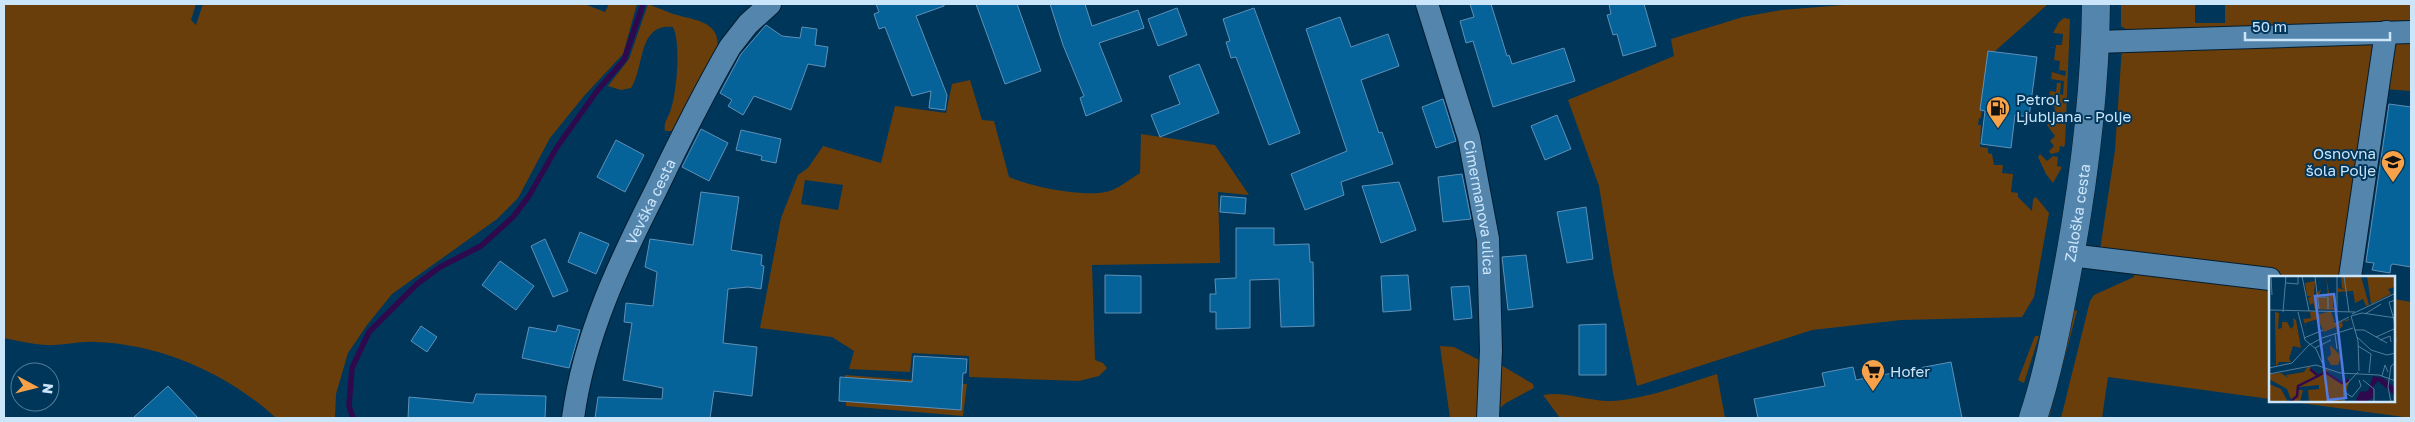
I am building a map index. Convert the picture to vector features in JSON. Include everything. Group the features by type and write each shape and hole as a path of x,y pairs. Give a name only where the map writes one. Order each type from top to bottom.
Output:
{"main road":[{"name":"Zaloška cesta","path":"2033,418 2048,367 2082,186 2096,42 2096,4"}],"street":[{"name":"Vevška cesta","path":"572,418 589,344 608,289 628,246 730,47 748,24 769,4"},
{"name":"Cimermanova ulica","path":"1426,4 1469,138 1488,239 1491,350 1488,418"},
{"path":"2350,276 2386,32"},
{"path":"2096,42 2411,32"},
{"path":"2070,255 2269,279"}],"shaded area":[{"path":"4,4 196,4 191,20 196,25 203,4 584,4 605,12 609,4 637,4 623,54 584,96 550,138 518,198 497,219 392,294 367,325 348,353 336,394 335,418 276,418 257,402 215,375 169,355 120,344 89,342 46,345 4,338"},
{"path":"648,4 707,24 716,35 718,44 717,55 672,131 665,131 665,122 673,101 676,79 677,44 673,27 661,28 653,32 648,39 631,88 621,90 608,86 629,59"},
{"path":"1857,4 2048,4 1994,52 1988,51 1981,118 1979,118 1978,125 1981,125 1980,147 1988,148 1988,153 1992,154 1994,165 2003,165 2002,173 2013,174 2011,192 2018,193 2018,197 2032,211 2033,199 2036,197 2049,213 2034,297 2022,317 1901,320 1812,330 1637,386 1613,273 1599,186 1568,100 1674,56 1671,39 1743,17 1781,10"},
{"path":"2121,4 2195,4 2195,23 2225,23 2225,4 2411,4 2411,26 2129,31 2121,26"},
{"path":"2064,18 2070,19 2065,144 2064,147 2060,146 2059,152 2051,154 2049,151 2054,146 2050,141 2055,136 2047,125 2053,120 2055,107 2048,106 2050,91 2056,92 2057,83 2061,83 2060,94 2063,95 2064,81 2051,79 2052,72 2065,76 2066,71 2059,70 2060,61 2054,60 2056,45 2062,45 2063,34 2053,33 2059,22"},
{"path":"2390,36 2411,37 2411,91 2385,89"},
{"path":"2379,41 2343,276 2287,276 2100,250 2115,150 2122,47"},
{"path":"970,80 982,120 994,121 1009,177 1018,181 1071,192 1096,193 1110,191 1140,173 1141,134 1215,145 1249,195 1218,192 1220,263 1092,265 1095,360 1103,363 1107,368 1099,376 1079,381 969,377 969,356 912,353 910,372 849,369 854,351 832,337 760,328 781,218 798,175 808,168 823,146 881,163 895,106 946,113 952,84","holes":["805,180 843,185 838,210 801,204"]},
{"path":"2040,154 2047,161 2053,156 2058,157 2057,166 2062,167 2053,183 2046,174 2038,157"},
{"path":"2134,272 2269,286 2269,399 2108,377 2102,418 2061,418 2090,301 2094,295 2134,277"},
{"path":"2395,299 2411,302 2411,418 2293,402 2395,402"},
{"path":"2073,309 2077,311 2049,418 2043,418"},
{"path":"2035,336 2039,336 2024,383 2018,380"},
{"path":"1440,346 1454,347 1479,360 1481,367 1482,418 1450,418"},
{"path":"1494,361 1533,384 1534,388 1506,403 1495,412"},
{"path":"1717,374 1725,418 1560,418 1543,395 1560,394 1603,401 1625,400"},
{"path":"845,375 967,384 963,416 846,406"}],"building":[{"path":"876,4 944,4 944,6 916,16 947,95 945,110 929,108 931,91 912,96 885,27 879,29 874,14 879,12"},
{"path":"976,4 1017,4 1041,71 1005,84"},
{"path":"1050,4 1085,4 1092,26 1138,10 1144,28 1099,43 1122,101 1086,116 1080,98 1084,96 1063,45"},
{"path":"1470,4 1491,4 1507,56 1509,55 1512,64 1564,48 1575,81 1493,107 1473,41 1466,43 1460,21 1474,17"},
{"path":"1609,4 1644,4 1656,46 1623,56 1617,34 1613,35 1607,15 1611,14"},
{"path":"1177,8 1187,35 1158,46 1148,19"},
{"path":"1254,8 1300,133 1269,145 1236,57 1231,58 1226,42 1230,41 1223,19"},
{"path":"1340,17 1351,47 1388,34 1399,66 1361,80 1379,133 1382,132 1393,164 1341,182 1344,195 1305,210 1291,174 1347,151 1306,29"},
{"path":"766,25 782,36 800,38 802,27 817,29 815,45 828,47 825,67 808,64 791,110 754,96 743,115 728,106 732,100 720,93 741,54"},
{"path":"1988,51 2037,57 2029,117 2015,115 2011,148 1981,144 1985,111 1980,110"},
{"path":"1199,64 1219,113 1160,137 1151,115 1180,104 1169,76"},
{"path":"1443,99 1456,141 1436,148 1422,107"},
{"name":"Osnovna šola Polje","path":"2389,104 2411,107 2411,267 2393,264 2391,265 2390,273 2372,270 2374,263 2366,262"},
{"path":"1557,115 1571,149 1545,160 1531,126"},
{"path":"701,129 728,143 709,181 682,167"},
{"path":"741,130 781,139 776,163 761,160 762,156 736,150"},
{"path":"616,140 644,155 625,192 597,177"},
{"path":"1462,174 1471,219 1443,222 1438,177"},
{"path":"1399,182 1416,230 1381,243 1362,186"},
{"path":"701,192 739,197 731,250 762,255 761,265 764,266 761,289 748,287 728,289 723,343 757,347 752,396 714,391 710,418 595,418 598,397 662,399 663,388 623,380 632,323 624,322 626,303 653,306 657,272 645,267 650,239 693,245"},
{"path":"1221,196 1246,198 1245,214 1220,212"},
{"path":"1586,207 1593,259 1567,263 1557,212"},
{"path":"1236,228 1274,228 1274,245 1309,244 1310,262 1313,262 1314,326 1281,327 1279,279 1250,280 1250,328 1216,329 1216,312 1210,312 1210,294 1216,294 1215,279 1236,278"},
{"path":"580,232 609,244 596,274 568,262"},
{"path":"545,239 568,291 553,297 531,246"},
{"path":"1526,255 1533,307 1508,310 1502,257"},
{"path":"500,261 534,286 516,310 482,285"},
{"path":"1105,275 1141,276 1141,313 1105,313"},
{"path":"1408,275 1411,310 1383,312 1381,276"},
{"path":"1469,286 1472,318 1454,320 1451,287"},
{"path":"1606,324 1606,375 1579,375 1579,325"},
{"path":"558,325 580,330 569,368 522,358 529,327 556,332"},
{"path":"421,326 437,337 427,352 411,341"},
{"path":"914,356 967,359 966,373 963,373 961,410 839,401 840,377 912,382"},
{"name":"Hofer","path":"1951,362 1962,418 1758,418 1754,399 1825,386 1822,373 1853,367 1856,380"},
{"path":"168,386 198,418 133,418"},
{"path":"476,394 546,396 545,418 408,418 409,397 473,403"}],"waterway":[{"path":"353,418 349,406 352,368 369,332 417,284 440,267 481,246 513,217 529,196 557,147 597,91 624,60 643,4"}],"place":[{"name":"Petrol - Ljubljana - Polje","path":"1998,129"},
{"name":"Osnovna šola Polje","path":"2393,183"},
{"name":"Hofer","path":"1873,392"}]}
